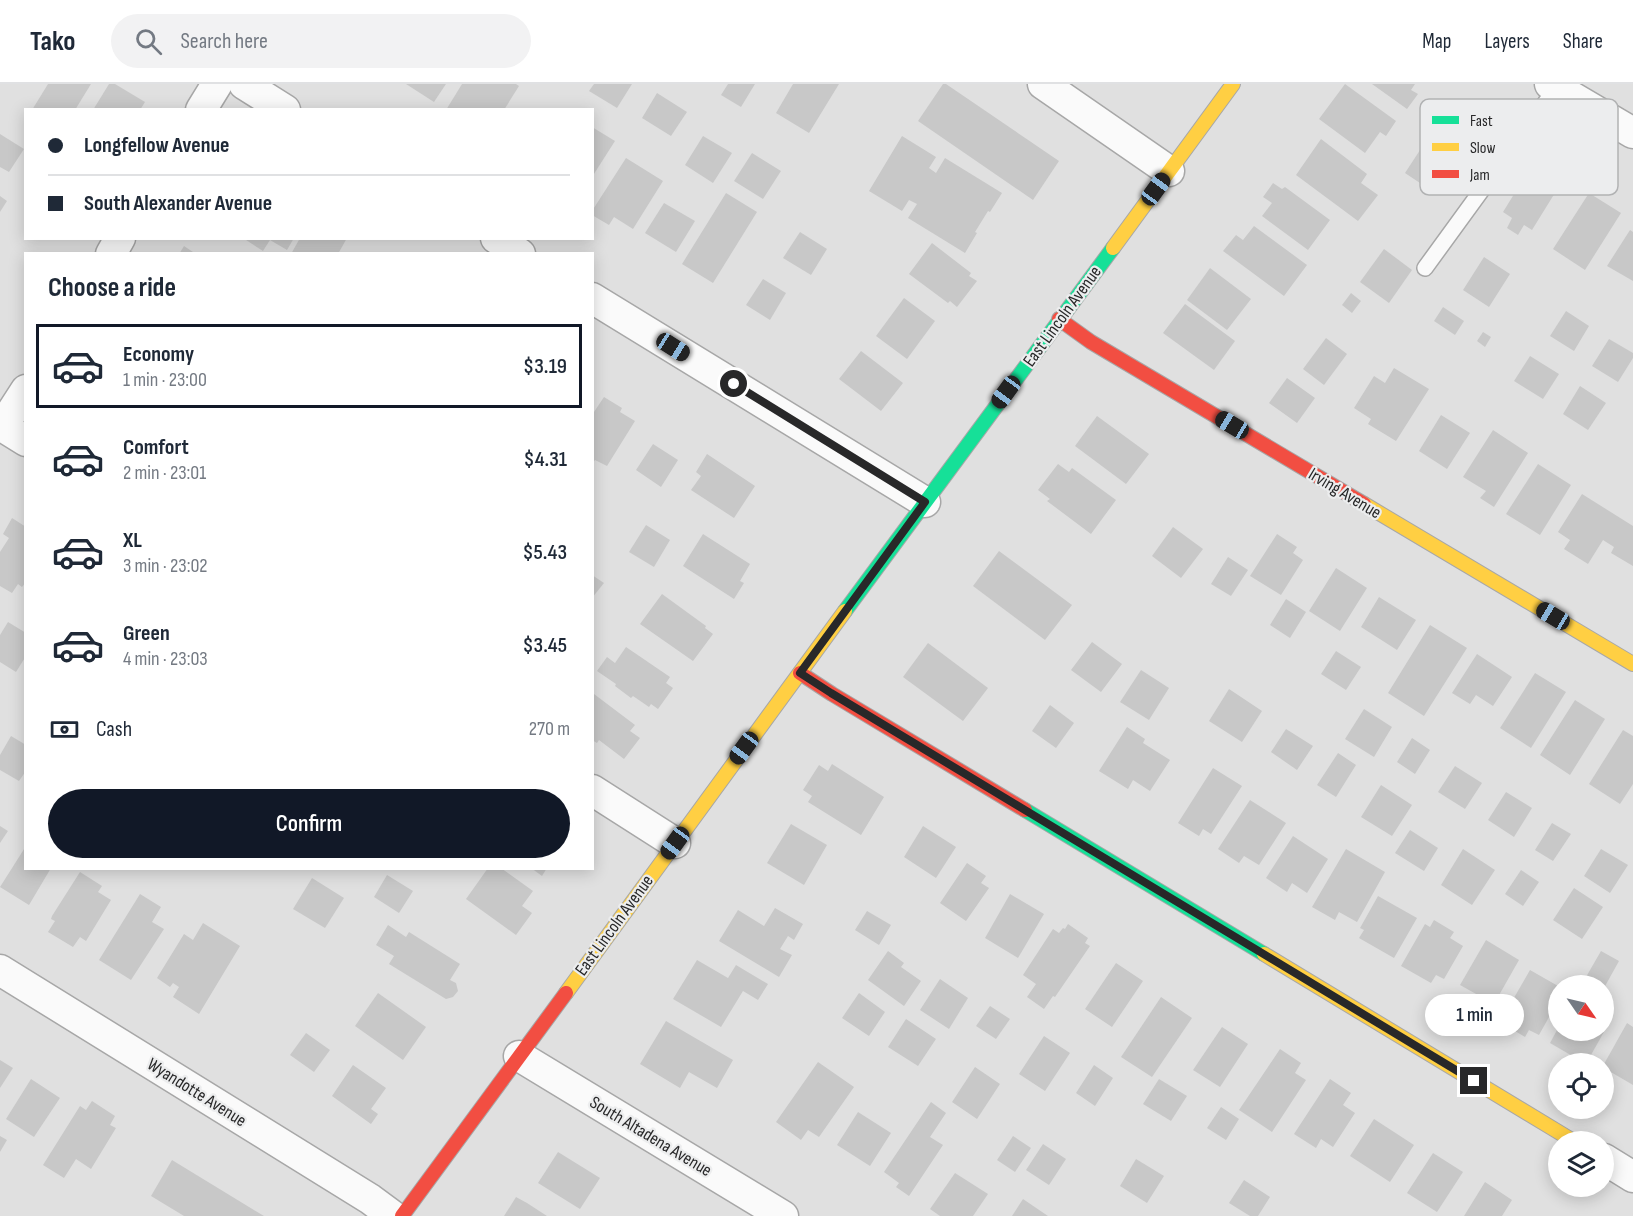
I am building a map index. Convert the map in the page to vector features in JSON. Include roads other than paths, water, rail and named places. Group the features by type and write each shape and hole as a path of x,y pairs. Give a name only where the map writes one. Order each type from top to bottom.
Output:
{"street":[{"path":"202,108 217,84"},
{"path":"244,84 282,108"},
{"path":"1043,84 1169,171"},
{"name":"East Lincoln Avenue","path":"402,1216 1233,84"},
{"path":"1555,85 1578,99"},
{"path":"1618,124 1633,133"},
{"path":"499,240 517,252"},
{"path":"594,299 925,502"},
{"name":"Irving Avenue","path":"1059,319 1091,342 1633,664"},
{"path":"9,431 24,395"},
{"path":"800,673 1557,1131"},
{"path":"594,791 675,843"},
{"name":"Wyandotte Avenue","path":"0,970 360,1193 393,1216"},
{"name":"South Altadena Avenue","path":"519,1056 783,1216"},
{"path":"1614,1165 1633,1177"}],"lane":[{"path":"1545,99 1555,85"},
{"path":"1425,268 1477,195"}]}
